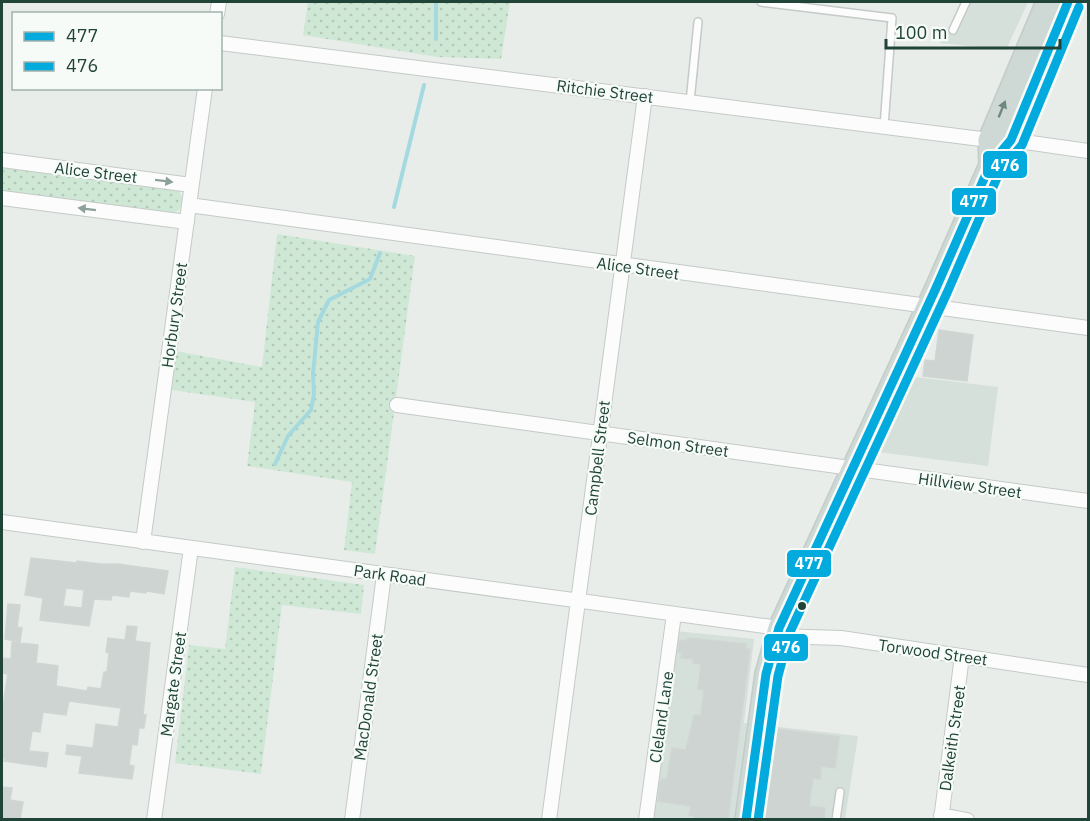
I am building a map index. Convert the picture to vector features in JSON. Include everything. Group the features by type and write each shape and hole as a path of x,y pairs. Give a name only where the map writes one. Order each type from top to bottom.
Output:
{"main road":[{"path":"990,165 989,140 1047,2"},
{"path":"746,819 766,674 777,632 990,165 1011,140 1068,2"}],"street":[{"name":"Ritchie Street","path":"222,43 989,140"},
{"name":"Horbury Street","path":"143,542 205,90"},
{"name":"Campbell Street","path":"549,819 645,96"},
{"path":"1011,140 1089,150"},
{"name":"Alice Street","path":"2,160 191,185"},
{"path":"2,198 187,222"},
{"name":"Alice Street","path":"189,205 1089,328"},
{"name":"Selmon Street","path":"397,405 853,467"},
{"name":"Hillview Street","path":"853,467 868,471 1089,501"},
{"name":"Park Road","path":"2,522 674,614 777,632"},
{"name":"Margate Street","path":"154,819 191,548"},
{"name":"MacDonald Street","path":"352,819 384,575"},
{"name":"Cleland Lane","path":"646,819 674,614"},
{"name":"Torwood Street","path":"777,632 841,638 1089,675"},
{"name":"Dalkeith Street","path":"941,817 962,656"},
{"path":"941,817 967,819"}],"lane":[{"path":"761,2 892,18 884,127"},
{"path":"953,30 966,2"},
{"path":"690,102 698,22"},
{"path":"837,819 840,792"}],"shaded area":[{"path":"970,2 1028,2 1006,50 940,43 945,32 955,32"},
{"path":"916,377 998,387 988,466 878,452"},
{"path":"676,631 754,639 744,723 858,736 845,819 653,820"}],"green space":[{"path":"308,2 510,2 501,59 437,57 303,35"},
{"path":"2,166 178,190 182,197 182,204 179,210 172,213 2,191"},
{"path":"277,234 415,256 375,554 344,550 352,482 247,466 255,402 172,390 176,351 262,367"},
{"path":"235,567 364,585 361,614 282,605 261,774 175,763 189,645 225,649"}],"building":[{"path":"939,330 973,335 967,381 923,376 925,360 935,361"},
{"path":"31,558 77,563 77,561 118,564 168,571 164,594 130,591 129,597 112,595 111,600 94,599 89,626 40,620 43,598 25,595","holes":["66,588 84,590 82,608 63,606"]},
{"path":"8,604 20,605 17,627 22,628 20,642 5,639"},
{"path":"127,626 137,627 135,641 150,643 143,715 146,715 144,728 139,728 137,745 132,744 129,765 134,766 132,779 79,773 82,756 66,754 67,745 93,748 96,724 118,727 121,708 69,701 66,715 43,712 40,732 32,731 29,751 48,753 46,767 4,761 5,758 2,758 2,711 8,674 2,673 2,658 11,659 12,642 38,645 36,663 58,666 56,686 87,691 88,687 101,689 104,672 107,672 108,638 125,640"},
{"path":"688,638 746,644 746,649 750,649 728,819 694,819 694,816 689,815 691,806 658,801 660,783 662,779 667,779 672,748 686,750 694,715 701,716 704,690 698,689 701,664 693,663 693,659 681,658 682,652 678,652 679,641"},
{"path":"777,729 839,737 835,768 821,766 820,779 813,778 809,806 825,808 824,819 763,819"},
{"path":"2,787 12,788 10,800 23,802 20,819 2,819"}],"waterway":[{"path":"436,2 436,39"},
{"path":"394,207 424,85"},
{"path":"275,464 288,436 311,410 318,322 329,300 370,279 380,253"}],"transit line":[{"name":"477","path":"746,820 766,674 779,628 936,288 990,165 1011,140 1068,2"},
{"name":"476","path":"758,820 778,676 790,632 947,293 1000,171 1022,145 1079,7"}]}
